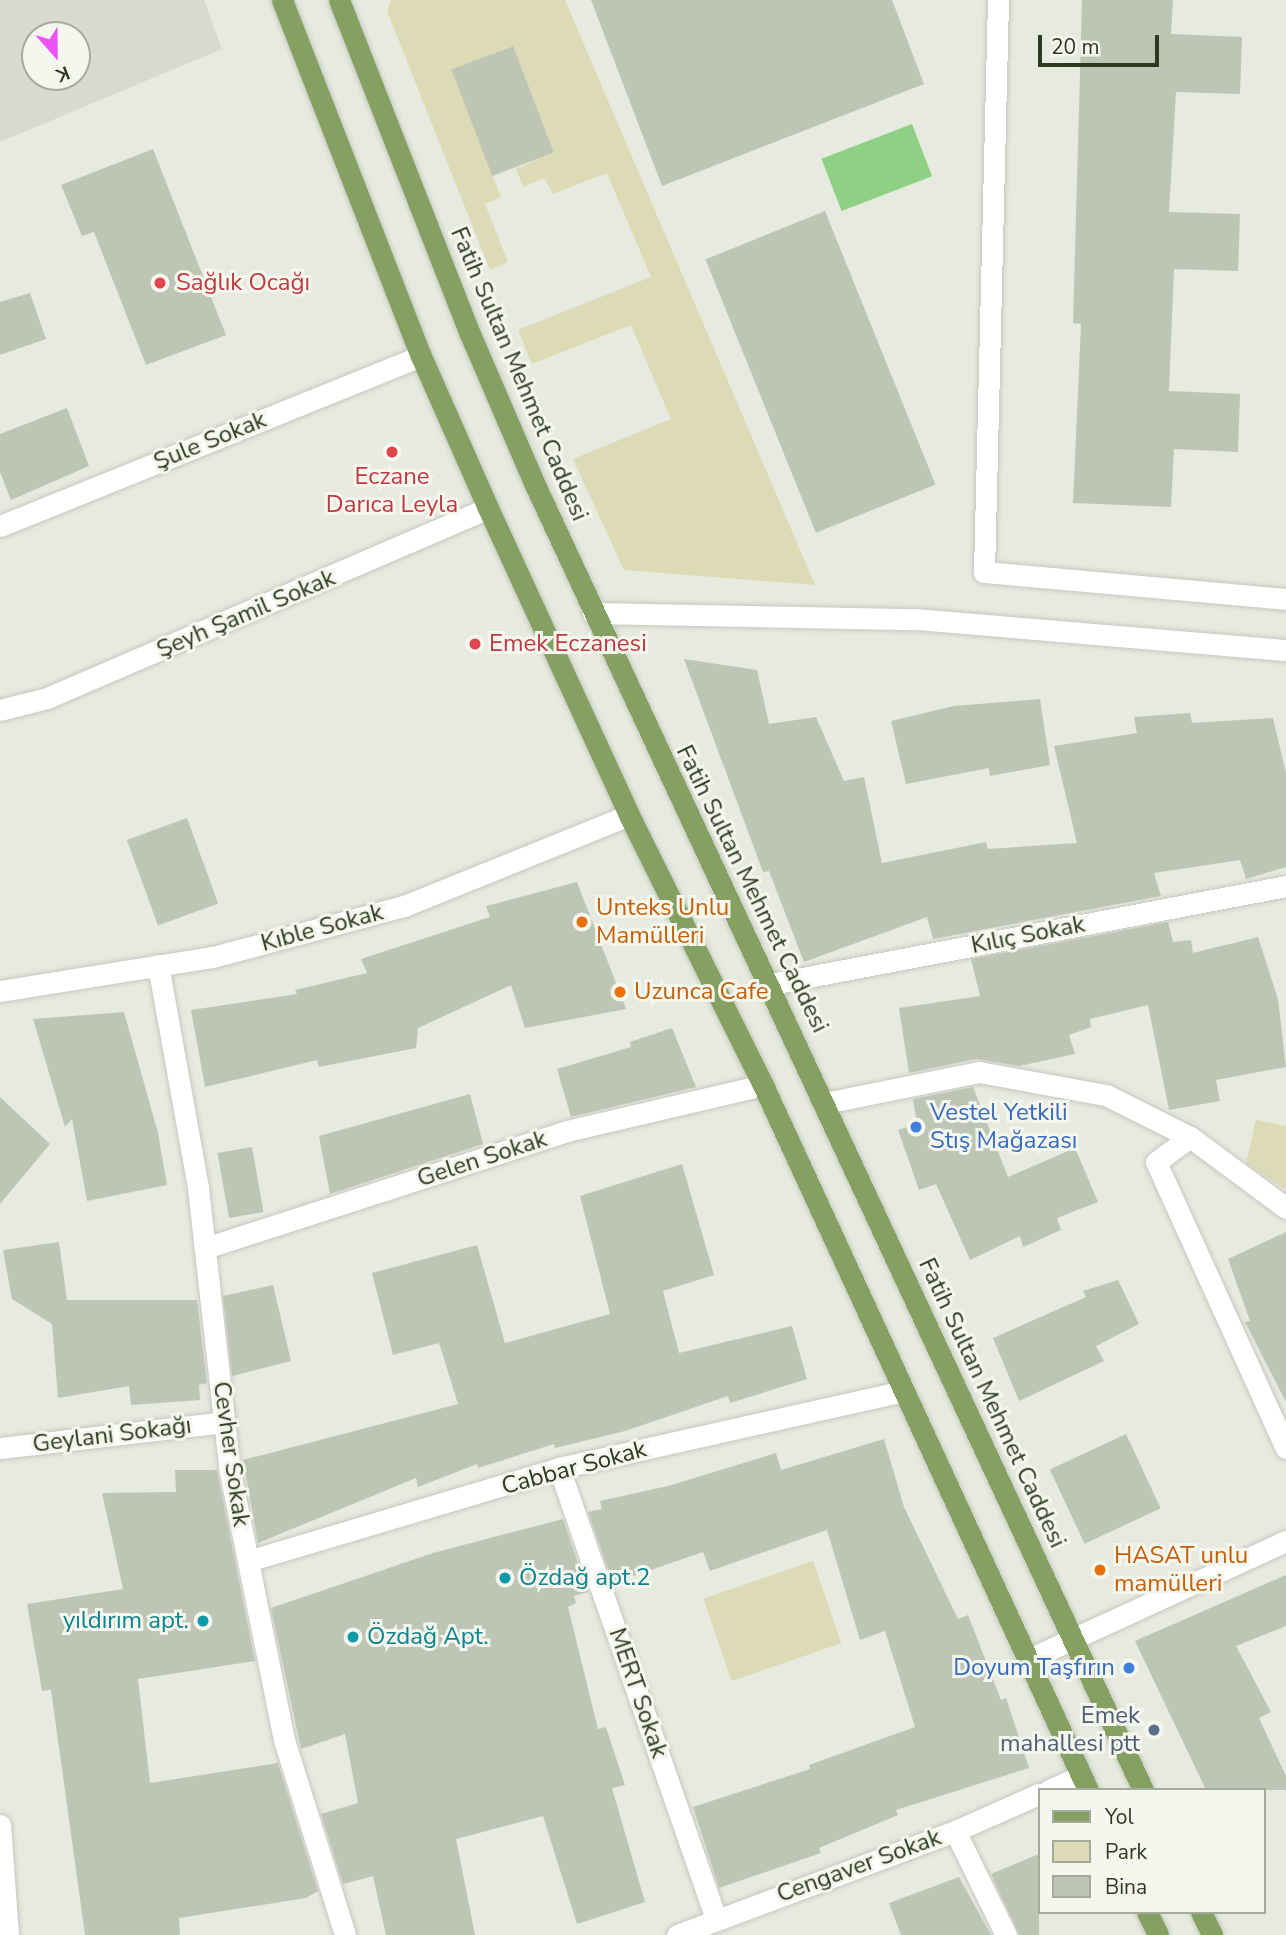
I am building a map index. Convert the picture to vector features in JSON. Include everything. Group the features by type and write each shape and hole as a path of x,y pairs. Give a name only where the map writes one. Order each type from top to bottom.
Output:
{"main road":[{"path":"282,0 421,356 488,508 629,815 763,1085 1084,1783"},
{"name":"Fatih Sultan Mehmet Caddesi","path":"339,0 470,334 593,613 771,984 1142,1788"},
{"path":"1148,1914 1158,1935"},
{"path":"1202,1914 1212,1935"}],"street":[{"path":"998,0 984,572 1286,599"},
{"name":"Şule Sokak","path":"0,526 421,356"},
{"name":"Şeyh Şamil Sokak","path":"0,710 59,692 488,508"},
{"path":"593,613 916,619 1286,650"},
{"name":"Kıble Sokak","path":"0,991 213,957 404,906 629,815"},
{"name":"Kılıç Sokak","path":"771,984 1286,886"},
{"name":"Cevher Sokak","path":"158,965 205,1248 225,1422 248,1561 284,1740 345,1935"},
{"path":"825,1103 979,1072 1106,1095 1190,1137 1286,1208"},
{"name":"Gelen Sokak","path":"205,1248 566,1131 763,1085"},
{"path":"1190,1137 1156,1162 1286,1448"},
{"name":"Cabbar Sokak","path":"248,1561 559,1468 903,1391"},
{"name":"Geylani Sokağı","path":"0,1448 225,1422"},
{"name":"MERT Sokak","path":"559,1468 716,1918"},
{"path":"1027,1660 1286,1541"},
{"path":"1059,1788 1084,1783"},
{"name":"Cengaver Sokak","path":"677,1935 716,1918 955,1831 1038,1794"},
{"path":"0,1825 8,1935"},
{"path":"955,1831 1006,1935"}],"shaded area":[{"path":"0,0 204,0 222,49 0,142"},
{"path":"912,124 932,176 842,211 821,159"}],"green space":[{"path":"391,0 565,0 815,585 624,570 573,459 671,419 631,325 532,364 518,330 651,277 607,173 553,194 544,178 523,187 516,169 554,152 512,46 452,71 501,197 485,204 508,262 490,270 387,11"},
{"path":"1256,1120 1286,1126 1286,1190 1246,1163"},
{"path":"813,1561 841,1643 732,1681 703,1599"}],"building":[{"path":"591,0 892,0 924,84 662,186"},
{"path":"1082,0 1173,0 1171,34 1242,37 1240,94 1176,92 1169,212 1240,214 1238,271 1174,269 1169,391 1240,394 1238,452 1174,449 1171,507 1073,503 1081,324 1073,323"},
{"path":"513,46 554,152 492,176 451,70"},
{"name":"Sağlık Ocağı","path":"153,149 226,335 146,365 94,232 82,236 61,185"},
{"path":"825,211 936,485 816,533 705,259"},
{"path":"30,293 46,339 0,355 0,302"},
{"path":"67,408 89,466 11,500 0,472 0,434"},
{"path":"684,659 757,670 769,724 816,717 844,781 864,777 882,863 986,842 988,849 1077,843 1054,746 1137,733 1134,717 1190,713 1192,723 1273,718 1286,773 1286,867 1246,879 1240,860 1154,873 1161,896 933,939 927,917 804,962 769,871 763,872"},
{"path":"1040,699 1050,765 990,776 989,768 906,784 891,721 954,706"},
{"path":"187,818 218,904 158,925 127,840"},
{"path":"577,882 626,1009 525,1028 511,985 418,1028 416,1048 319,1067 317,1060 205,1087 191,1010 297,994 295,990 367,973 361,959 490,917 486,906"},
{"path":"1168,922 1173,942 1191,940 1193,953 1258,937 1278,999 1286,1067 1216,1080 1220,1101 1169,1110 1148,1005 1090,1019 1091,1027 1069,1035 1075,1054 1019,1066 976,1059 909,1073 899,1008 980,996 971,959"},
{"path":"124,1012 158,1133 167,1185 87,1201 72,1119 65,1127 33,1019"},
{"path":"672,1028 696,1087 571,1117 557,1069 631,1047 630,1042"},
{"path":"973,1087 1008,1177 1075,1148 1098,1202 1057,1218 1061,1230 1023,1247 1020,1236 970,1260 936,1184 919,1190 898,1130 917,1124 913,1099"},
{"path":"470,1094 483,1144 330,1194 319,1136"},
{"path":"0,1097 50,1144 0,1204"},
{"path":"252,1147 263,1212 229,1218 218,1153"},
{"path":"682,1164 714,1275 663,1291 679,1353 792,1326 807,1379 730,1403 728,1396 625,1431 555,1448 554,1444 478,1468 477,1464 418,1487 416,1478 258,1543 243,1460 458,1404 439,1343 393,1355 372,1273 477,1245 505,1343 610,1314 580,1196"},
{"path":"1286,1232 1286,1402 1245,1322 1250,1321 1228,1259"},
{"path":"59,1242 67,1300 197,1300 207,1383 199,1385 200,1400 131,1405 129,1386 58,1398 52,1324 12,1299 3,1250"},
{"path":"1118,1280 1139,1324 1096,1346 1104,1361 1019,1401 993,1338 1086,1297 1083,1291"},
{"path":"273,1285 291,1361 232,1376 223,1296"},
{"path":"1126,1434 1161,1508 1085,1544 1050,1469"},
{"path":"884,1439 904,1507 958,1619 968,1615 1001,1700 1006,1698 1029,1768 896,1810 898,1815 819,1848 821,1853 719,1888 693,1807 810,1769 809,1765 915,1727 885,1631 860,1640 827,1530 710,1571 703,1552 613,1583 588,1512 602,1509 600,1501 668,1486 776,1453 781,1470"},
{"path":"175,1470 217,1470 255,1661 138,1679 150,1783 278,1763 318,1891 306,1898 179,1918 180,1935 85,1935 51,1690 42,1691 27,1604 123,1589 102,1493 176,1492"},
{"path":"563,1519 588,1592 574,1596 576,1603 568,1607 598,1729 606,1727 625,1785 612,1788 645,1902 577,1924 543,1816 456,1839 475,1935 386,1935 373,1876 343,1884 321,1814 358,1803 345,1734 301,1749 271,1608 433,1553"},
{"path":"1286,1575 1286,1626 1236,1646 1271,1712 1259,1718 1286,1776 1286,1790 1205,1788 1135,1641"},
{"path":"1038,1854 1039,1935 1019,1935 991,1874"},
{"path":"959,1877 991,1935 901,1935 889,1903"}],"place":[{"name":"Sağlık Ocağı","path":"160,283"},
{"name":"Eczane Darıca Leyla","path":"392,452"},
{"name":"Emek Eczanesi","path":"475,644"},
{"name":"Unteks Unlu Mamülleri","path":"582,922"},
{"name":"Uzunca Cafe","path":"620,992"},
{"name":"Vestel Yetkili Stış Mağazası","path":"916,1127"},
{"name":"HASAT unlu mamülleri","path":"1100,1570"},
{"name":"Özdağ apt.2","path":"505,1578"},
{"name":"yıldırım apt.","path":"203,1621"},
{"name":"Özdağ Apt.","path":"353,1637"},
{"name":"Doyum Taşfırın","path":"1129,1668"},
{"name":"Emek mahallesi ptt","path":"1154,1730"}]}
